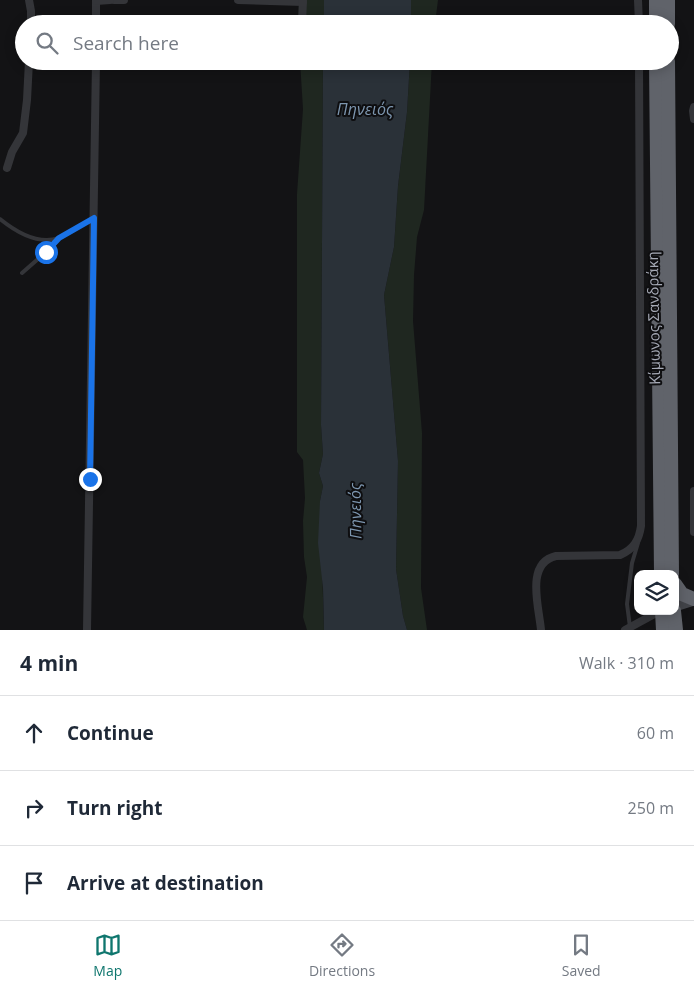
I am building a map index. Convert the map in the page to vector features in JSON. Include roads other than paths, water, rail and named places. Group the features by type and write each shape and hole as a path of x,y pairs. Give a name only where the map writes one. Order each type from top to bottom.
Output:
{"highway":[{"path":"656,0 656,15"},
{"path":"668,0 668,15"},
{"name":"Κίμωνος Σανδράκη","path":"656,70 661,570"},
{"name":"Κίμωνος Σανδράκη","path":"668,70 672,570"},
{"path":"679,590 682,594 694,599"},
{"path":"661,615 663,630"},
{"path":"674,615 676,630"}],"street":[{"path":"29,0 31,15"},
{"path":"96,15 96,0 124,0"},
{"path":"238,0 303,1 302,15"},
{"path":"638,0 639,15"},
{"path":"7,168 12,152 23,132 29,70"},
{"path":"87,630 96,70"},
{"path":"541,630 536,585 537,573 541,564 549,558 556,556 620,555 629,551 638,541 641,526 639,70"},
{"path":"694,107 694,119"},
{"path":"694,491 694,532"},
{"path":"679,605 694,599"},
{"path":"629,629 654,615"}],"lane":[{"path":"22,273 59,238 94,218"},
{"path":"0,219 9,226 36,238 48,240 59,238"},
{"path":"629,629 627,604 632,563 638,541"}],"water":[{"path":"324,0 411,0 411,15 324,15"},
{"name":"Πηνειός","path":"323,70 409,70 394,247 384,295 398,461 396,569 407,630 324,630 323,588 318,543 320,501 323,486 319,473 323,454 321,425"}]}
